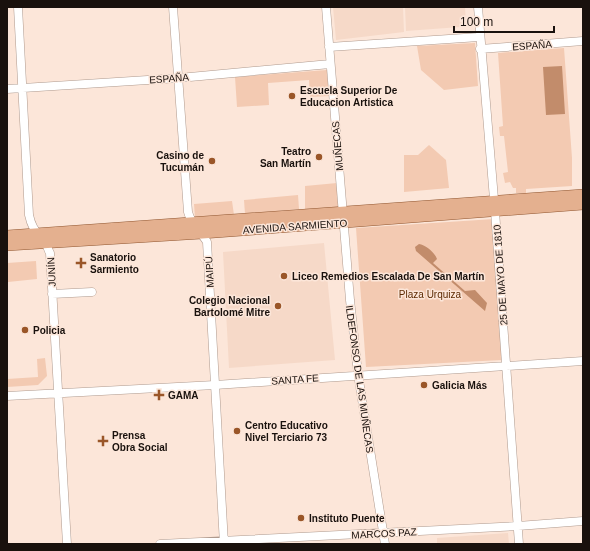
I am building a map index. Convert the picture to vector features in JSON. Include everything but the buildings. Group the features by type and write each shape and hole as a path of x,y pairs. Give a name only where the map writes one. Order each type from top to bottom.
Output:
{"main road":[{"name":"AVENIDA SARMIENTO","path":"7,245 202,233 343,218 494,206 583,195"},
{"name":"AVENIDA SARMIENTO","path":"494,206 583,204"},
{"name":"AVENIDA SARMIENTO","path":"7,236 192,223 343,218"}],"street":[{"name":"JUNÍN","path":"18,7 29,215 37,234 46,243 50,253 67,544"},
{"path":"173,7 188,212 192,223"},
{"name":"MUÑECAS","path":"326,7 343,218"},
{"name":"25 DE MAYO DE 1810","path":"478,7 479,37 507,365 519,544"},
{"path":"329,47 479,37"},
{"name":"ESPAÑA","path":"480,48 583,41"},
{"name":"ESPAÑA","path":"7,89 179,78 330,64"},
{"name":"ILDEFONSO DE LAS MUÑECAS","path":"343,218 358,374 385,544"},
{"name":"MAIPÚ","path":"192,223 202,233 207,242 224,542"},
{"path":"52,294 92,292"},
{"name":"SANTA FE","path":"7,396 216,385 358,374 583,361"},
{"name":"MARCOS PAZ","path":"160,544 224,542 583,521"}],"shaded area":[{"path":"333,7 403,7 404,32 336,40"},
{"path":"405,7 465,7 466,24 460,27 406,31"},
{"path":"562,66 565,114 546,115 543,67"},
{"name":"Colegio Nacional Bartolomé Mitre","path":"324,243 335,360 229,368 223,252"},
{"path":"419,244 432,252 437,259 433,263 465,291 475,290 487,303 485,311 416,251 415,247"},
{"path":"508,533 509,544 437,544 437,538"}],"green space":[{"path":"475,43 478,86 444,90 421,70 417,46"},
{"path":"564,48 572,158 572,186 526,189 526,193 516,193 516,188 513,188 510,182 505,183 503,173 508,172 504,136 500,136 499,127 503,126 498,53"},
{"path":"327,70 329,96 310,97 309,80 268,83 269,105 237,107 235,77"},
{"path":"429,145 446,160 449,188 404,192 404,155 418,155"},
{"path":"337,183 343,213 305,213 305,186"},
{"path":"298,195 299,209 245,214 244,200"},
{"path":"232,201 234,215 195,218 194,204"},
{"name":"Plaza Urquiza","path":"494,219 502,360 366,367 356,228"},
{"path":"36,261 37,279 8,282 7,263"},
{"path":"45,358 47,376 38,385 7,387 7,379 38,377 37,359"}],"place":[{"name":"Escuela Superior De Educacion Artistica","path":"292,96"},
{"name":"Teatro San Martín","path":"319,157"},
{"name":"Casino de Tucumán","path":"212,161"},
{"name":"Sanatorio Sarmiento","path":"81,263"},
{"name":"Liceo Remedios Escalada De San Martín","path":"284,276"},
{"name":"Colegio Nacional Bartolomé Mitre","path":"278,306"},
{"name":"Policia","path":"25,330"},
{"name":"Galicia Más","path":"424,385"},
{"name":"GAMA","path":"159,395"},
{"name":"Centro Educativo Nivel Terciario 73","path":"237,431"},
{"name":"Prensa Obra Social","path":"103,441"},
{"name":"Instituto Puente","path":"301,518"}]}
